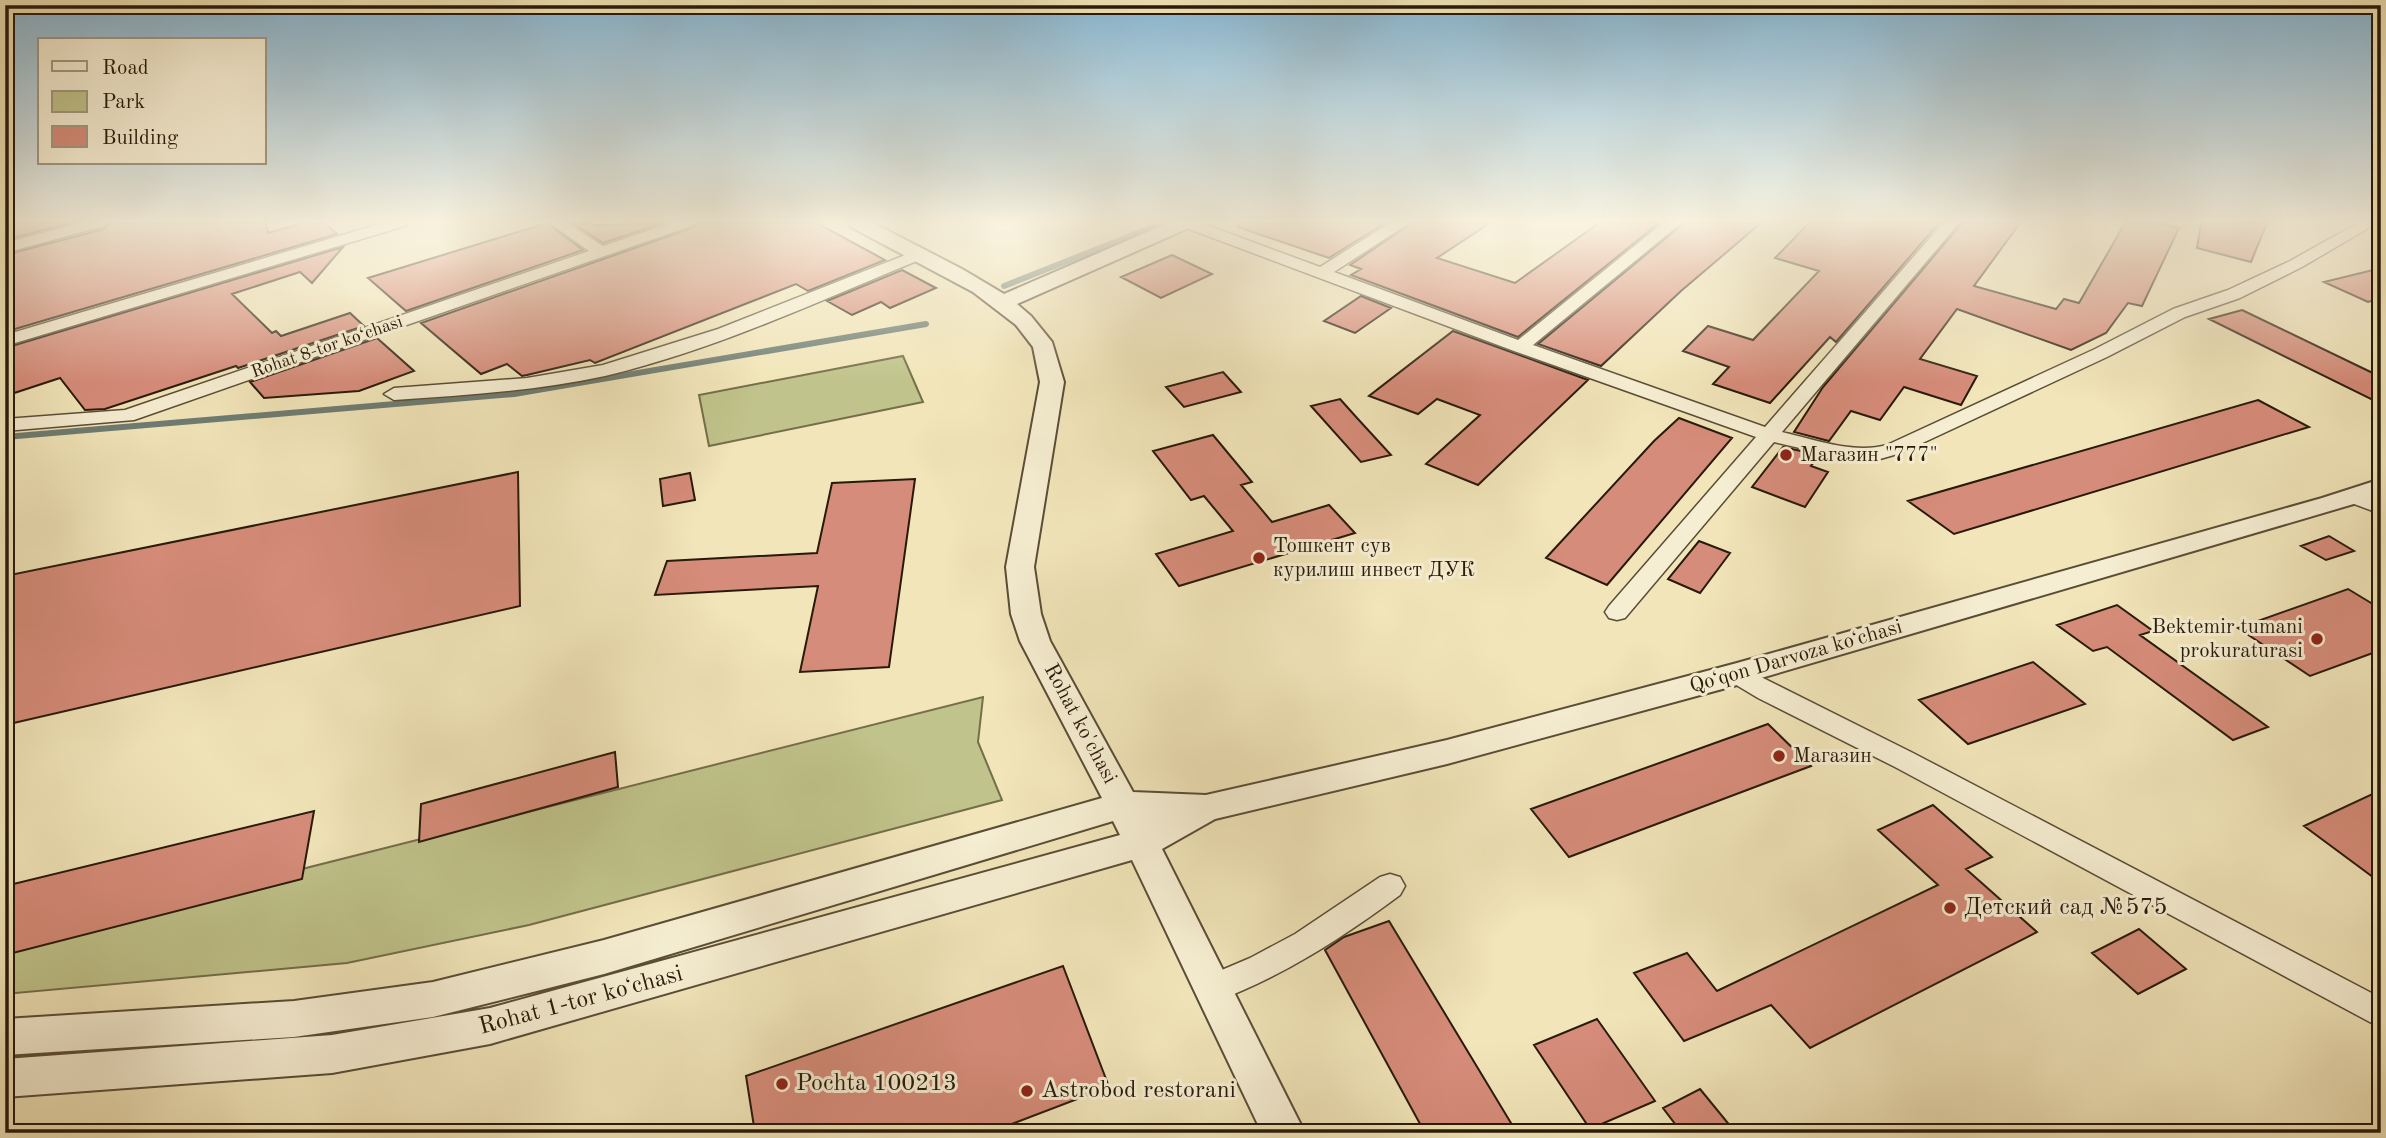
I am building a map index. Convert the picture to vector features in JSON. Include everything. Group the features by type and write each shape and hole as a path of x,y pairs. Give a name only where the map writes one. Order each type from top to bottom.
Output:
{"street":[{"path":"5,341 222,276"},
{"name":"Rohat 8-tor ko‘chasi","path":"5,425 127,416 531,276"},
{"path":"394,394 533,384 605,370 690,344 864,276"},
{"name":"Rohat ko'chasi","path":"956,276 1018,313 1040,339 1046,352 1052,383 1020,567 1026,614 1035,641 1123,804 1284,1133"},
{"path":"1003,302 1063,276"},
{"path":"1326,276 1769,435 1847,453 1873,456 1894,449 2101,353 2179,313 2234,294 2270,276"},
{"path":"1520,347 1607,276"},
{"path":"1617,612 1905,276"},
{"path":"2367,491 2381,508"},
{"name":"Qoʻqon Darvoza koʻchasi","path":"1142,843 1206,808 1447,752 1737,674 2367,491"},
{"path":"1737,674 2381,1014"},
{"name":"Qoʻqon Darvoza koʻchasi","path":"1123,804 1206,808"},
{"name":"Rohat 1-tor koʻchasi","path":"5,1037 323,1016 389,1007 525,980 1123,804"},
{"name":"Rohat 1-tor koʻchasi","path":"5,1077 215,1065 320,1055 464,1032 543,1014 1142,843"},
{"path":"1214,988 1258,972 1343,921 1390,886"}],"green space":[{"path":"903,356 923,402 709,446 699,395"},
{"path":"983,697 978,742 1002,800 529,925 347,963 5,994 5,944"}],"building":[{"path":"5,276 194,276 5,332"},
{"path":"246,276 287,276 232,294 272,333 276,331 281,336 350,313 364,326 105,409 85,410 60,378 5,396 5,348"},
{"path":"304,276 318,276 312,283"},
{"path":"374,276 507,276 406,311 368,278"},
{"path":"555,276 845,276 808,291 796,284 595,363 590,360 522,376 507,364 481,374 421,323"},
{"path":"887,276 914,276 936,288 890,308 881,302 852,315 827,301"},
{"path":"1123,276 1208,276 1161,298 1121,277"},
{"path":"1354,276 1493,276 1515,283 1525,276 1593,276 1518,337"},
{"path":"1620,276 1699,276 1601,366 1538,344"},
{"path":"1814,276 1893,276 1836,342 1830,337 1770,403 1713,384 1729,367 1683,351 1708,326 1753,340"},
{"path":"1917,276 1981,276 1974,286 2056,309 2064,299 2079,303 2094,276 2156,276 2142,306 2128,303 2106,333 2071,350 1957,309 1920,359 1977,376 1961,405 1904,387 1880,420 1851,411 1829,441 1794,432 1823,387"},
{"path":"2348,276 2381,276 2381,298 2368,302 2324,282"},
{"path":"1361,296 1391,308 1355,333 1324,321"},
{"path":"2242,310 2381,377 2381,404 2209,319"},
{"path":"1453,331 1588,380 1478,485 1426,464 1480,415 1437,399 1418,414 1369,396"},
{"path":"377,338 414,371 359,391 264,398 250,382"},
{"path":"1223,372 1241,392 1184,407 1166,387"},
{"path":"1340,399 1391,455 1361,462 1311,406"},
{"path":"2258,400 2309,427 1954,534 1908,501"},
{"path":"1679,418 1732,438 1607,585 1546,558 1654,441"},
{"path":"1213,435 1252,482 1241,485 1272,522 1329,505 1355,533 1179,586 1156,554 1233,531 1204,496 1191,500 1153,451"},
{"path":"1783,447 1819,455 1811,466 1828,472 1805,507 1752,487"},
{"path":"518,472 520,606 5,725 5,576"},
{"path":"690,473 695,500 663,506 660,479"},
{"path":"915,479 889,667 800,672 818,586 655,595 667,561 817,553 832,483"},
{"path":"2329,536 2354,551 2326,560 2301,546"},
{"path":"1699,541 1730,553 1700,593 1668,579"},
{"name":"Bektemir tumani prokuraturasi","path":"2348,589 2381,609 2381,650 2310,676 2238,628"},
{"path":"2117,605 2153,631 2140,635 2268,727 2233,740 2107,647 2093,651 2057,625"},
{"path":"2033,662 2085,704 1968,744 1919,700"},
{"path":"1768,724 1811,766 1569,857 1531,809"},
{"path":"615,752 618,787 419,842 421,804"},
{"path":"2381,790 2381,883 2304,826"},
{"name":"Детский сад №575","path":"1933,805 1992,857 1966,869 2037,932 1810,1048 1771,1005 1684,1041 1634,973 1687,953 1717,991 1938,885 1878,830"},
{"path":"314,811 302,879 5,955 5,886"},
{"path":"1389,921 1517,1133 1425,1133 1325,950 1344,937"},
{"path":"2139,929 2186,969 2138,994 2092,953"},
{"path":"1063,966 1109,1087 988,1133 755,1133 746,1076"},
{"path":"1597,1019 1655,1101 1590,1129 1534,1045"},
{"path":"1700,1089 1736,1133 1682,1133 1663,1108"}],"waterway":[{"path":"1004,286 1029,276"},
{"path":"5,437 514,394 926,324"}],"place":[{"name":"Магазин \"777\"","path":"1786,455"},
{"name":"Тошкент сув курилиш инвест ДУК","path":"1259,558"},
{"name":"Bektemir tumani prokuraturasi","path":"2317,639"},
{"name":"Магазин","path":"1779,756"},
{"name":"Детский сад №575","path":"1950,908"},
{"name":"Pochta 100213","path":"782,1084"},
{"name":"Astrobod restorani","path":"1027,1091"}]}
